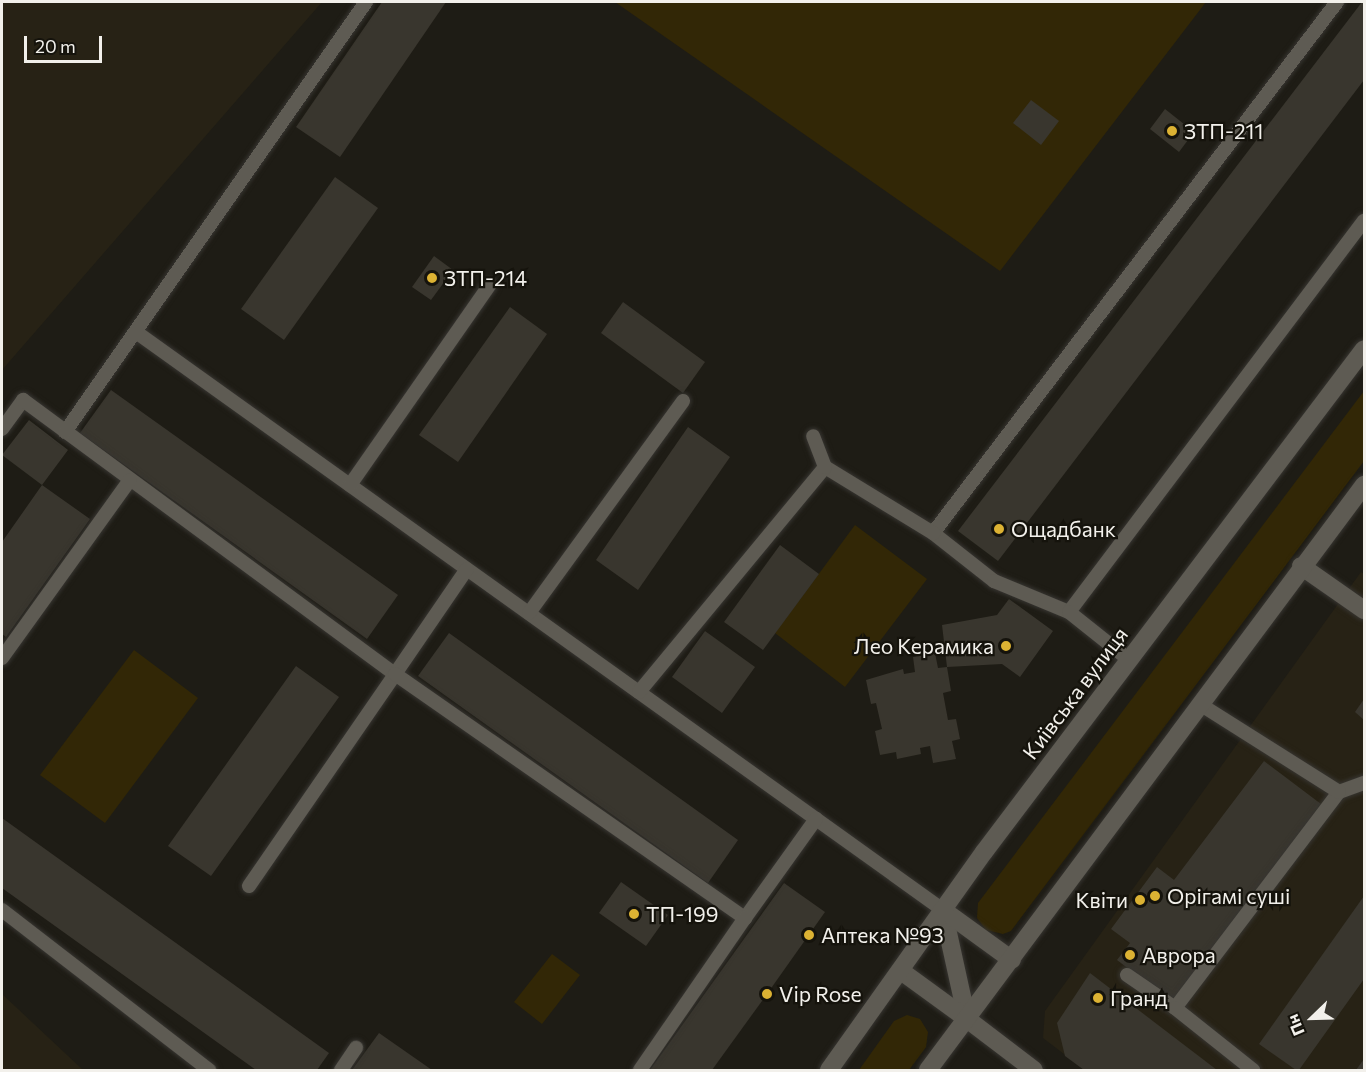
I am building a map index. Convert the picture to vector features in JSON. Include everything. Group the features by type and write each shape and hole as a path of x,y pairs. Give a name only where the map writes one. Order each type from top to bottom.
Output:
{"main road":[{"name":"Київська вулиця","path":"829,1071 943,910 1128,659 1365,349"},
{"path":"928,1071 1301,566 1365,484"},
{"path":"1301,566 1365,610"},
{"path":"943,910 1012,960"},
{"path":"943,910 967,1019"},
{"path":"901,971 1034,1071"}],"lane":[{"path":"65,432 366,2"},
{"path":"933,533 1337,2"},
{"path":"1069,612 1365,221"},
{"path":"350,485 489,286"},
{"path":"136,332 943,910"},
{"path":"2,429 23,400 395,674 745,918"},
{"path":"528,613 683,400"},
{"path":"813,436 825,467 933,533 993,581 1069,612 1128,659"},
{"path":"639,692 825,467"},
{"path":"2,658 130,480"},
{"path":"249,886 467,569"},
{"path":"1200,704 1339,792"},
{"path":"1175,1008 1339,792 1365,783"},
{"path":"640,1071 816,819"},
{"path":"2,910 209,1071"},
{"path":"1127,975 1175,1008 1253,1071"},
{"path":"340,1071 356,1048"}],"shaded area":[{"path":"2,2 322,2 2,370"},
{"path":"615,2 1206,2 1000,271"},
{"path":"1364,391 1364,461 1011,931 1003,934 986,930 977,918 978,903"},
{"path":"855,525 927,579 845,687 775,633"},
{"path":"1361,572 1364,574 1364,1070 1085,1070 1043,1038 1045,1011"},
{"path":"134,650 198,698 105,823 40,775"},
{"path":"552,954 580,975 542,1024 514,1002"},
{"path":"2,994 83,1070 2,1070"},
{"path":"907,1015 920,1019 928,1032 926,1047 909,1070 859,1070 894,1021"}],"building":[{"path":"382,2 446,2 340,157 296,127"},
{"path":"1364,2 1364,80 998,561 958,531"},
{"path":"1031,100 1059,121 1041,145 1013,123"},
{"name":"ЗТП-211","path":"1165,109 1194,132 1179,152 1150,129"},
{"path":"335,177 378,208 284,340 241,309"},
{"name":"ЗТП-214","path":"434,256 453,270 431,300 412,287"},
{"path":"623,302 705,362 683,393 601,333"},
{"path":"510,307 547,334 458,462 419,435"},
{"path":"111,390 398,595 367,639 80,433"},
{"path":"29,420 68,450 42,485 2,455"},
{"path":"688,427 730,457 638,590 596,560"},
{"path":"42,485 90,519 6,637 2,634 2,542"},
{"path":"780,545 819,574 763,650 724,622"},
{"path":"1009,599 1053,631 1020,677 1002,664 947,667 942,625 997,615"},
{"path":"705,631 755,667 722,713 672,677"},
{"path":"449,633 738,840 708,883 418,676"},
{"path":"935,653 938,668 947,667 951,691 943,693 948,720 956,719 960,739 952,741 956,759 933,763 930,746 920,748 921,754 897,759 896,752 880,755 875,731 882,729 876,703 871,704 866,680 903,669 904,674 915,672 913,657"},
{"path":"296,666 339,697 211,876 168,846"},
{"path":"1364,699 1364,720 1355,712"},
{"path":"1264,761 1321,804 1172,1002 1117,960 1130,943 1111,929 1157,867 1174,880"},
{"path":"2,818 329,1053 317,1070 256,1070 2,888"},
{"name":"ТП-199","path":"621,882 668,915 646,946 599,913"},
{"path":"784,883 825,912 767,994 712,1070 650,1070"},
{"path":"1364,896 1364,979 1299,1070 1296,1070 1259,1044"},
{"name":"Гранд","path":"1090,973 1217,1070 1084,1070 1065,1056 1057,1023"},
{"path":"379,1033 432,1070 352,1070"},
{"path":"1364,1059 1364,1070 1356,1070"}],"place":[{"name":"ЗТП-211","path":"1172,131"},
{"name":"ЗТП-214","path":"432,278"},
{"name":"Ощадбанк","path":"999,529"},
{"name":"Лео Керамика","path":"1006,646"},
{"name":"Орігамі суші","path":"1155,896"},
{"name":"Квiти","path":"1140,900"},
{"name":"ТП-199","path":"634,914"},
{"name":"Аптека №93","path":"809,935"},
{"name":"Аврора","path":"1130,955"},
{"name":"Vip Rose","path":"767,994"},
{"name":"Гранд","path":"1098,998"}]}
